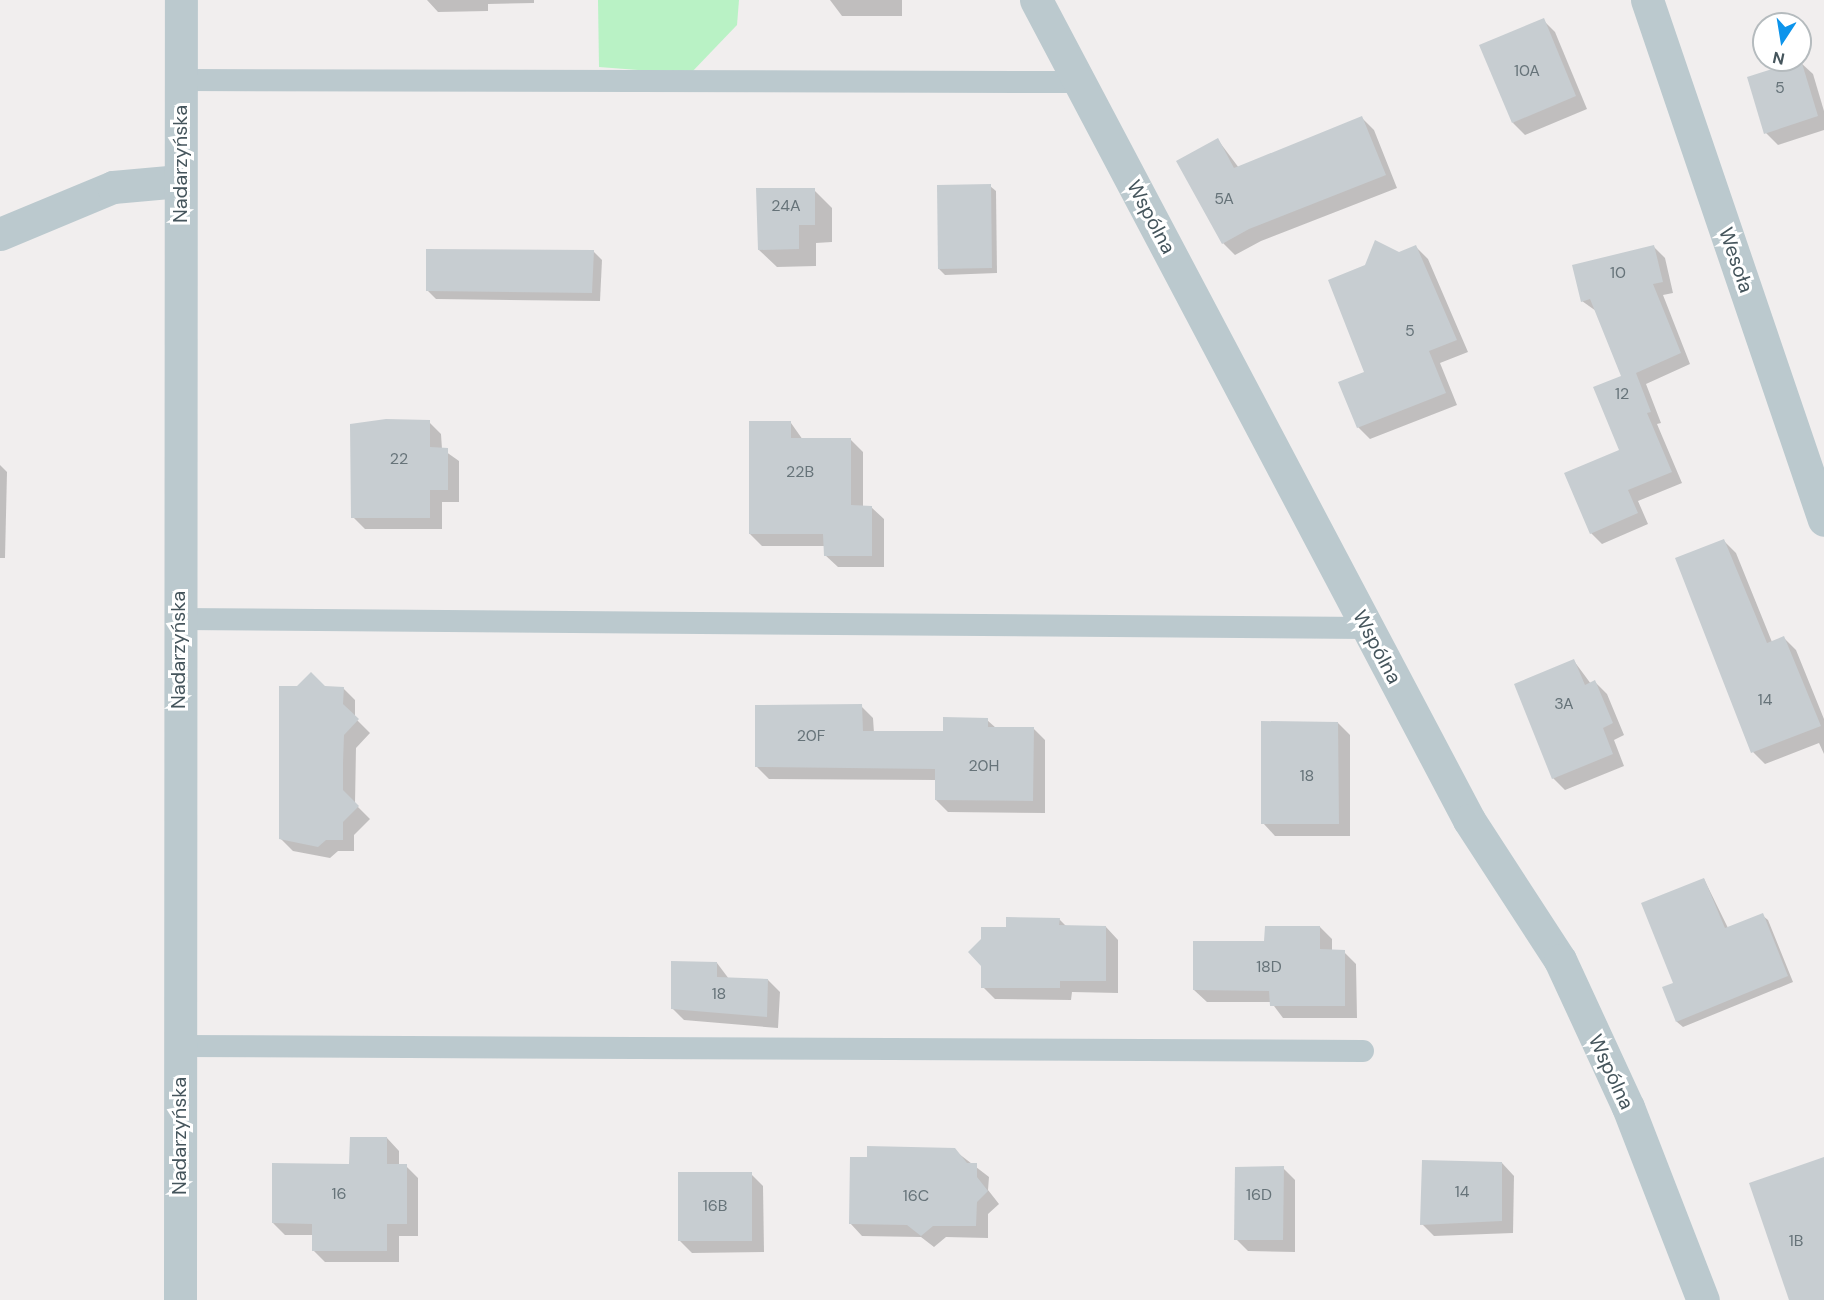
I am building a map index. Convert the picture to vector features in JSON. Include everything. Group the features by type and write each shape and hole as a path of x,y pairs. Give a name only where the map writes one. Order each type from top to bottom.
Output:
{"street":[{"name":"Nadarzyńska","path":"180,1300 178,619 181,0"},
{"name":"Wspólna","path":"1036,0 1469,820 1560,960 1628,1107 1703,1300"},
{"name":"Wesoła","path":"1647,0 1824,520"},
{"path":"0,234 113,186 180,181"}],"lane":[{"path":"181,80 1080,82"},
{"path":"178,619 1366,628"},
{"path":"178,1046 1363,1051"}],"green space":[{"path":"598,0 739,0 737,25 690,74 599,67"}],"building":[{"path":"1544,18 1576,96 1512,123 1479,45"},
{"path":"1763,72 1805,72 1818,116 1764,134 1747,77"},
{"path":"1362,116 1386,175 1249,229 1222,244 1176,161 1218,138 1234,168"},
{"path":"991,184 992,268 938,269 937,185"},
{"path":"756,188 815,188 815,225 799,225 799,249 758,250"},
{"path":"1375,240 1399,252 1416,245 1457,340 1429,351 1446,393 1357,428 1338,382 1364,372 1328,280 1365,265"},
{"path":"1654,245 1663,282 1653,284 1681,353 1636,373 1651,412 1647,413 1672,472 1628,490 1638,513 1590,534 1564,473 1619,450 1593,387 1621,376 1590,299 1581,302 1572,265"},
{"path":"426,249 594,250 592,293 426,291"},
{"path":"386,419 430,420 430,447 448,448 448,490 430,490 430,518 351,518 350,424"},
{"path":"749,421 791,421 791,438 851,438 851,505 872,506 872,556 824,556 823,534 749,534"},
{"path":"1724,539 1767,643 1784,636 1821,726 1751,753 1675,558"},
{"path":"1574,659 1585,685 1595,680 1613,723 1603,728 1613,754 1552,779 1514,684"},
{"path":"311,672 325,686 344,687 343,704 359,719 344,735 343,790 359,806 343,822 343,840 326,840 318,847 279,839 279,686 297,686"},
{"path":"862,704 863,731 943,731 943,717 988,718 988,727 1034,727 1033,801 935,800 935,769 755,767 755,705"},
{"path":"1261,721 1338,722 1339,824 1261,824"},
{"path":"1704,878 1725,928 1763,913 1788,976 1676,1022 1662,987 1673,983 1641,903"},
{"path":"1006,917 1060,918 1059,925 1106,926 1106,981 1060,981 1060,988 981,988 981,966 968,952 981,939 981,927 1006,927"},
{"path":"1265,926 1320,926 1320,949 1345,950 1345,1006 1270,1006 1269,991 1193,990 1193,941 1264,941"},
{"path":"671,961 717,962 717,977 768,979 767,1017 671,1009"},
{"path":"350,1137 387,1137 387,1164 407,1164 407,1224 387,1224 387,1251 312,1251 312,1224 272,1223 272,1163 349,1164"},
{"path":"867,1146 955,1148 967,1163 977,1163 977,1177 988,1191 977,1202 976,1226 933,1226 921,1236 907,1225 849,1224 850,1157 867,1157"},
{"path":"1824,1157 1824,1300 1789,1300 1749,1183"},
{"path":"1422,1160 1502,1162 1502,1221 1420,1225"},
{"path":"1284,1166 1283,1240 1234,1240 1235,1167"},
{"path":"678,1172 752,1172 752,1241 678,1241"}]}
